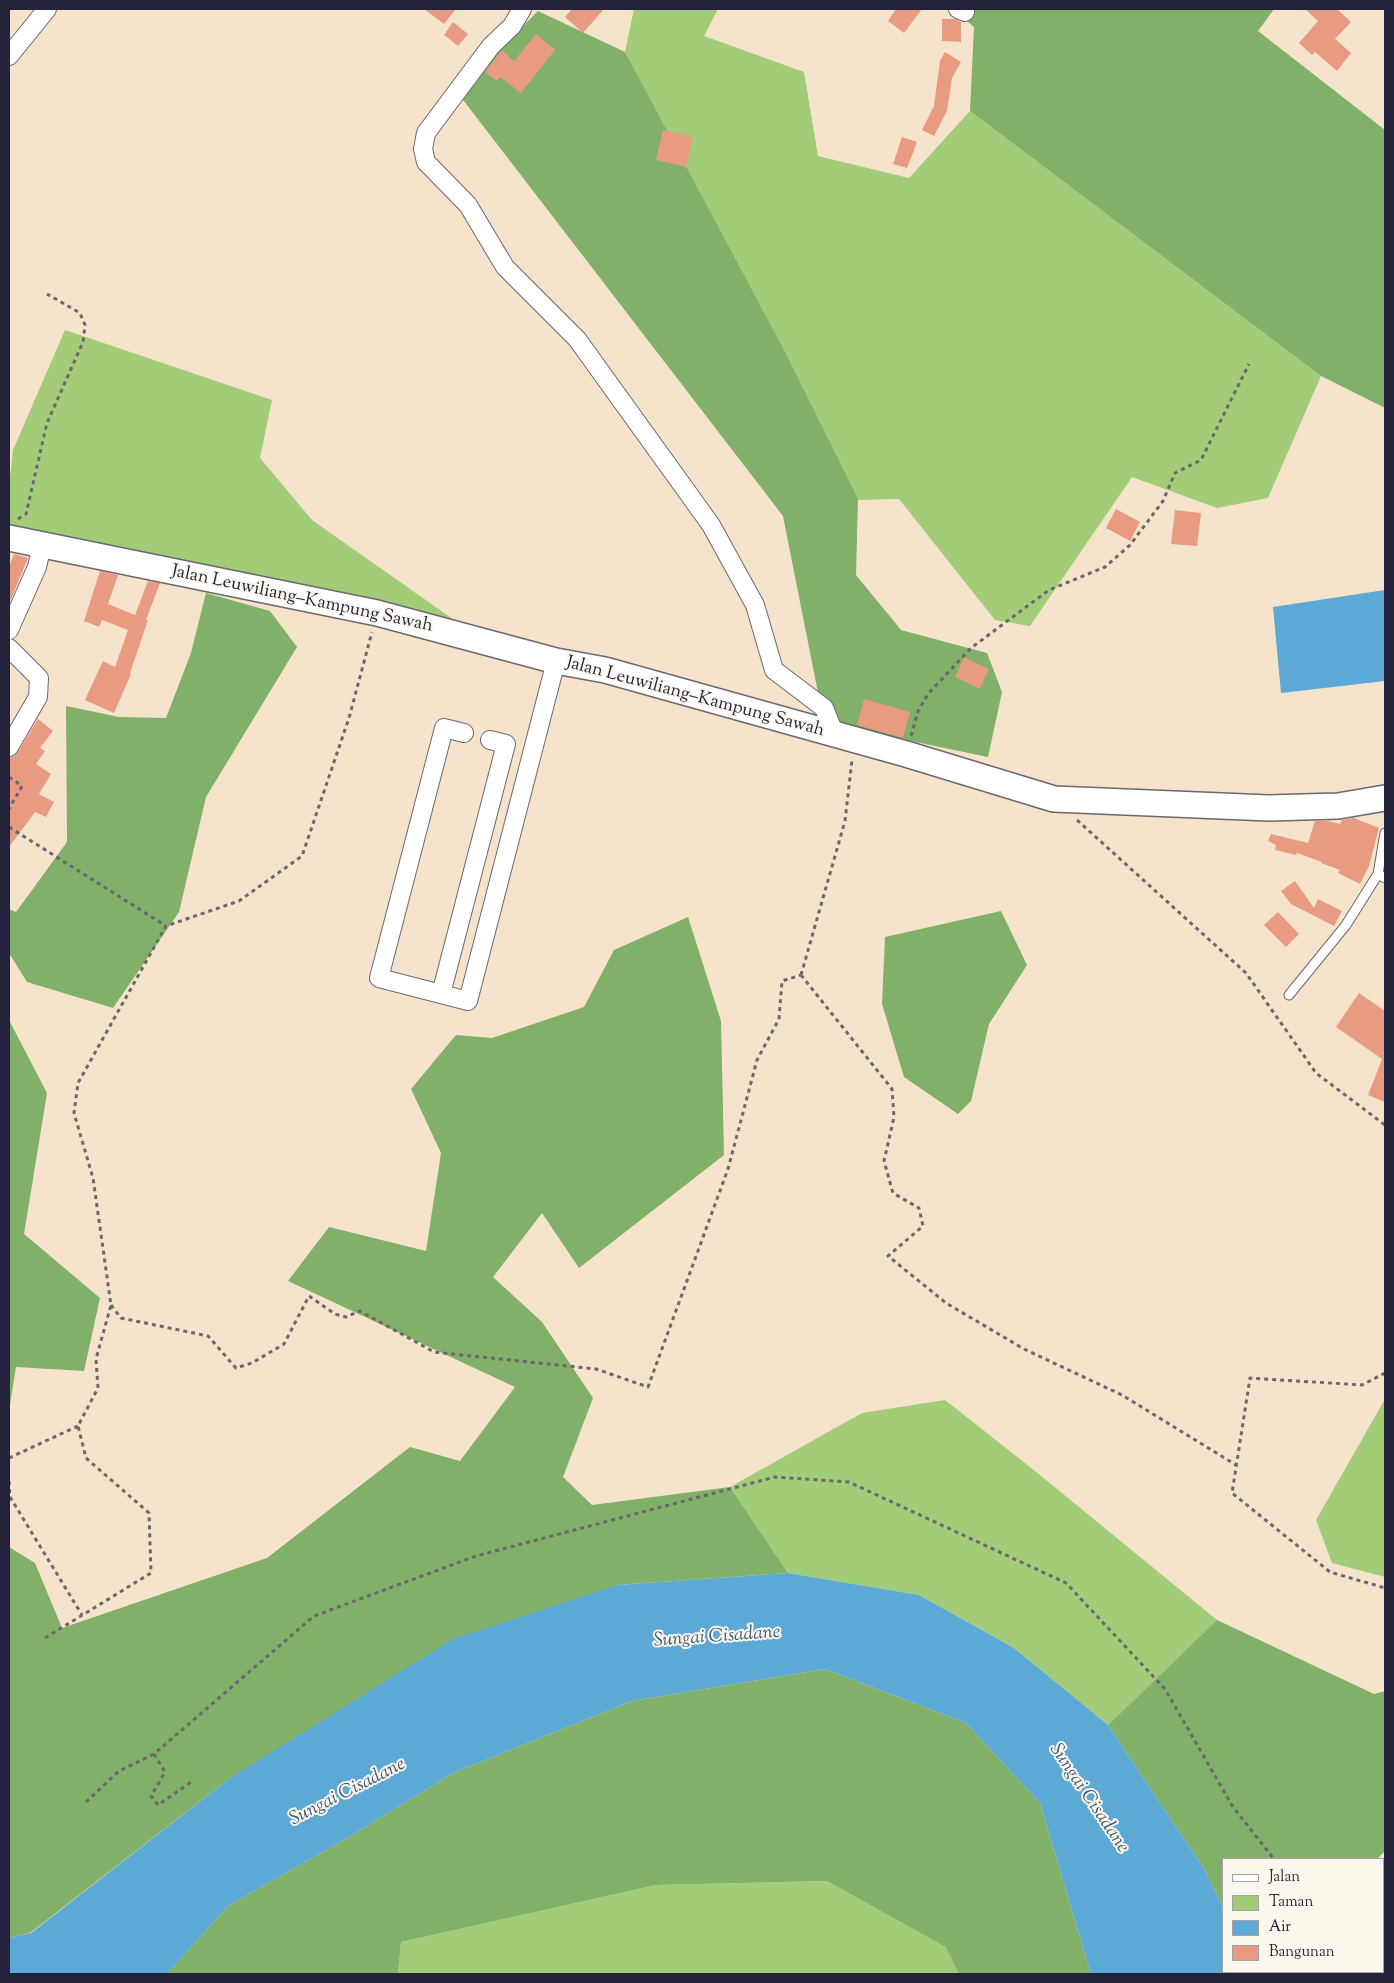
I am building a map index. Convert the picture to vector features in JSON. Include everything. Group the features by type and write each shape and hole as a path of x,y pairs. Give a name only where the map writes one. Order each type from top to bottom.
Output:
{"main road":[{"name":"Jalan Leuwiliang–Kampung Sawah","path":"12,529 42,545 377,613 556,661 605,670 906,754 1054,799 1269,808 1338,806 1385,798"}],"street":[{"path":"9,56 47,9"},
{"path":"522,9 512,26 491,46 426,132 423,149 426,162 468,205 505,267 577,339 711,525 755,605 774,670 824,708 845,738"},
{"path":"9,630 37,567 42,545"},
{"path":"9,648 39,678 38,697 9,746"},
{"path":"464,733 444,728 379,978 468,1001 556,661"},
{"path":"441,994 506,744 490,740"}],"lane":[{"path":"1289,994 1346,925 1382,876 1385,833"}],"path":[{"path":"12,529 26,514 47,423 83,342 85,325 80,313 48,294"},
{"path":"906,754 918,711 928,694 971,648 1049,590 1105,567 1130,545 1163,501 1175,473 1201,460 1249,364"},
{"path":"9,1458 78,1426 98,1388 96,1359 111,1305 93,1178 74,1113 78,1083 166,926 239,900 302,856 349,718 377,613"},
{"path":"801,975 845,820 845,738"},
{"path":"9,777 22,786 9,809"},
{"path":"1076,819 1246,973 1316,1073 1385,1125"},
{"path":"9,827 166,926"},
{"path":"111,1305 121,1318 208,1336 236,1368 252,1364 284,1344 309,1296 335,1314 346,1317 360,1311 434,1352 596,1369 648,1387 728,1169 758,1060 778,1019 782,982 801,975"},
{"path":"801,975 892,1089 894,1117 884,1161 893,1193 919,1208 923,1226 888,1256 946,1303 1024,1349 1122,1396 1236,1465"},
{"path":"1385,1372 1362,1385 1250,1378 1232,1493 1330,1572 1385,1588"},
{"path":"45,1638 151,1573 149,1513 86,1458 78,1426"},
{"path":"86,1802 119,1771 154,1754 314,1616 476,1556 775,1477 849,1482 1066,1583 1165,1689 1233,1807 1273,1858"},
{"path":"9,1481 10,1496 82,1615"},
{"path":"154,1754 165,1772 151,1796 158,1805 194,1780"}],"green space":[{"path":"634,9 718,9 704,36 804,72 818,156 909,178 970,111 1321,376 1268,498 1217,508 1132,477 1030,626 995,620 899,499 858,500 625,52"},
{"path":"953,9 1274,9 1258,31 1385,130 1385,408 1321,376 970,111 974,27"},
{"path":"538,11 625,52 785,352 858,499 856,575 901,630 987,653 1002,692 988,757 824,723 783,516 457,92"},
{"path":"65,330 272,400 260,458 312,520 484,641 9,534 9,486 13,450"},
{"path":"206,593 270,611 297,647 206,797 179,912 113,1008 27,982 9,953 9,909 16,912 67,842 66,706 119,717 166,718 191,653"},
{"path":"1001,911 1027,965 989,1024 971,1101 958,1114 904,1077 882,1004 885,937"},
{"path":"688,917 721,1021 724,1155 579,1268 542,1213 493,1277 542,1322 593,1398 563,1477 592,1505 730,1487 788,1573 617,1585 230,1778 30,1933 9,1938 9,1547 35,1563 62,1628 267,1558 410,1447 460,1461 515,1387 288,1281 329,1227 426,1251 441,1153 411,1089 456,1035 492,1038 584,1007 614,950"},
{"path":"9,1020 47,1093 24,1234 100,1298 84,1371 16,1367 9,1411"},
{"path":"1385,1399 1385,1577 1332,1563 1316,1520"},
{"path":"945,1400 1217,1620 1108,1725 1014,1648 919,1595 788,1573 730,1487 862,1413"},
{"path":"1217,1620 1374,1694 1385,1691 1385,1851 1378,1858 1222,1858 1222,1907 1205,1870 1108,1725"},
{"path":"825,1669 966,1723 1040,1803 1091,1974 959,1974 946,1947 827,1881 656,1885 401,1942 398,1974 167,1974 228,1906 349,1837 453,1773 632,1701"},
{"path":"827,1881 947,1947 959,1974 398,1974 401,1942 656,1885"},
{"path":"1384,1934 1385,1936 1385,1974 1252,1974 1384,1973"}],"water":[{"path":"1385,590 1385,681 1281,693 1273,607"},
{"name":"Sungai Cisadane","path":"788,1573 919,1595 1014,1648 1108,1725 1205,1870 1222,1907 1222,1973 1252,1974 1091,1974 1040,1803 966,1723 825,1669 632,1701 453,1773 349,1837 228,1906 167,1974 9,1974 9,1938 31,1933 230,1778 453,1639 617,1585"}],"building":[{"path":"424,9 456,9 444,24"},
{"path":"572,9 604,9 583,33 565,17"},
{"path":"896,9 922,9 904,33 888,21"},
{"path":"1305,9 1337,9 1351,22 1335,39 1351,53 1337,71 1315,52 1312,55 1299,43 1318,21"},
{"path":"942,19 955,19 961,22 961,42 942,41"},
{"path":"453,22 468,34 458,46 444,35"},
{"path":"536,34 555,50 521,93 500,77 497,81 485,72 502,50 514,61"},
{"path":"945,52 961,62 952,78 947,111 934,136 922,130 934,106 940,61"},
{"path":"663,130 693,137 686,167 656,160"},
{"path":"902,137 917,142 907,168 893,164"},
{"path":"1116,509 1140,522 1130,541 1106,528"},
{"path":"1175,510 1201,513 1197,546 1171,544"},
{"path":"14,554 28,558 9,604 9,567"},
{"path":"100,571 118,575 108,604 135,615 148,581 160,583 146,620 148,620 131,674 114,713 85,700 103,661 115,667 128,630 102,620 99,627 84,621"},
{"path":"964,657 989,669 980,689 955,677"},
{"path":"864,699 910,712 903,738 857,725"},
{"path":"38,719 53,731 40,748 45,751 36,764 51,774 39,794 54,802 46,817 35,812 9,847 9,758 18,752"},
{"path":"1354,818 1379,828 1369,866 1360,884 1338,873 1340,870 1322,862 1297,853 1296,855 1275,850 1276,845 1268,841 1271,834 1308,843 1315,821 1328,821 1340,824 1342,820"},
{"path":"1295,881 1314,908 1318,899 1342,911 1334,926 1291,904 1281,891"},
{"path":"1278,912 1299,934 1286,947 1264,925"},
{"path":"1359,993 1385,1011 1385,1102 1368,1095 1382,1059 1336,1027"}]}
